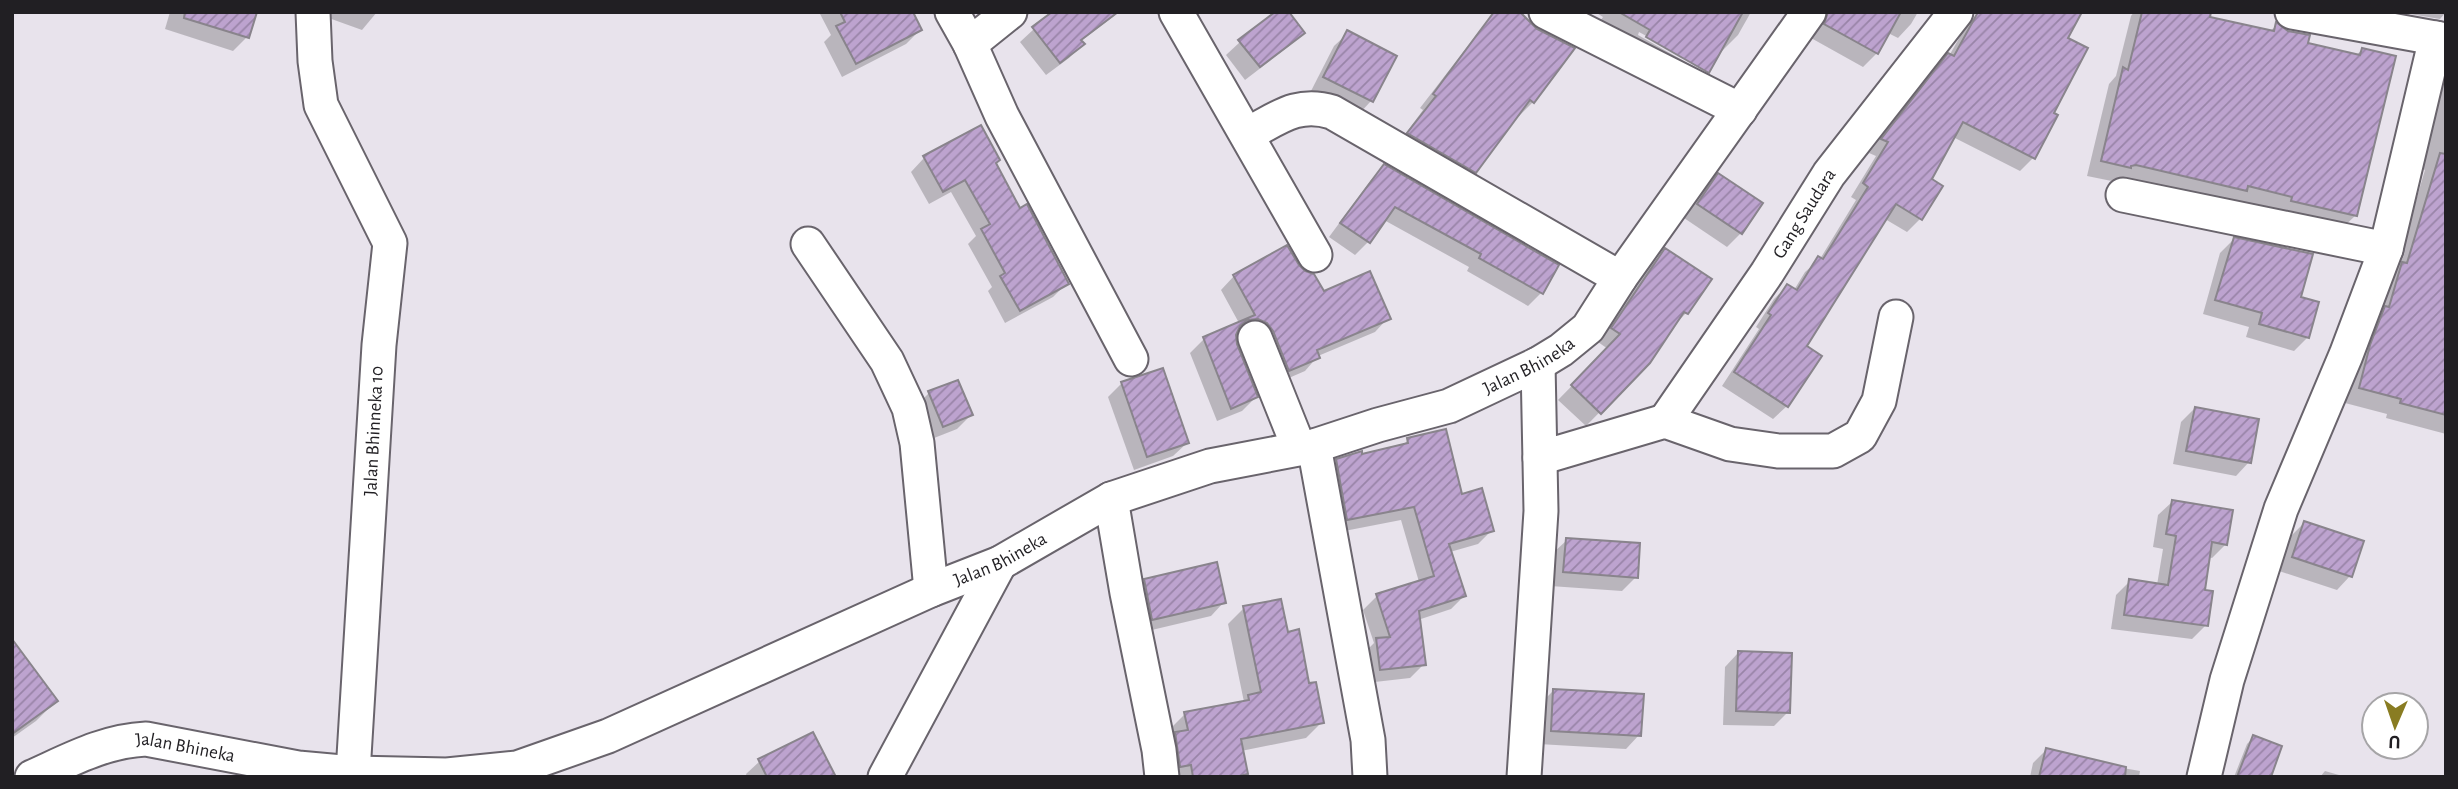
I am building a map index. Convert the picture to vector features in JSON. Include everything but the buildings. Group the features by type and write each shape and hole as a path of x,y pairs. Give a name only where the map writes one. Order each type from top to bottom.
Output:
{"street":[{"name":"Jalan Bhinneka 10","path":"313,12 314,61 321,105 390,243 379,345 353,773"},
{"path":"952,12 970,44 1002,116 1131,359"},
{"path":"970,44 1010,12"},
{"path":"1176,12 1315,255"},
{"path":"1546,12 1740,110"},
{"name":"Jalan Bhineka","path":"32,777 97,748 122,740 146,739 298,768 447,776 518,773 608,736 931,590 1000,563 1111,499 1210,466 1307,447 1449,406 1538,364 1588,328 1620,278 1809,12"},
{"name":"Gang Saudara","path":"1665,421 1767,273 1829,174 1956,12"},
{"path":"2204,777 2227,680 2281,509 2346,355 2386,248 2441,39 2292,12"},
{"path":"1248,134 1294,110 1307,108 1332,112 1620,278"},
{"path":"2123,195 2386,248"},
{"path":"808,244 887,361 909,408 917,443 931,590"},
{"path":"1540,458 1665,421 1730,444 1778,451 1833,451 1860,436 1879,401 1896,317"},
{"path":"1255,338 1307,447 1368,740 1370,777"},
{"path":"1524,777 1541,511 1538,364"},
{"path":"1111,499 1155,768"},
{"path":"885,777 1000,563"}]}
